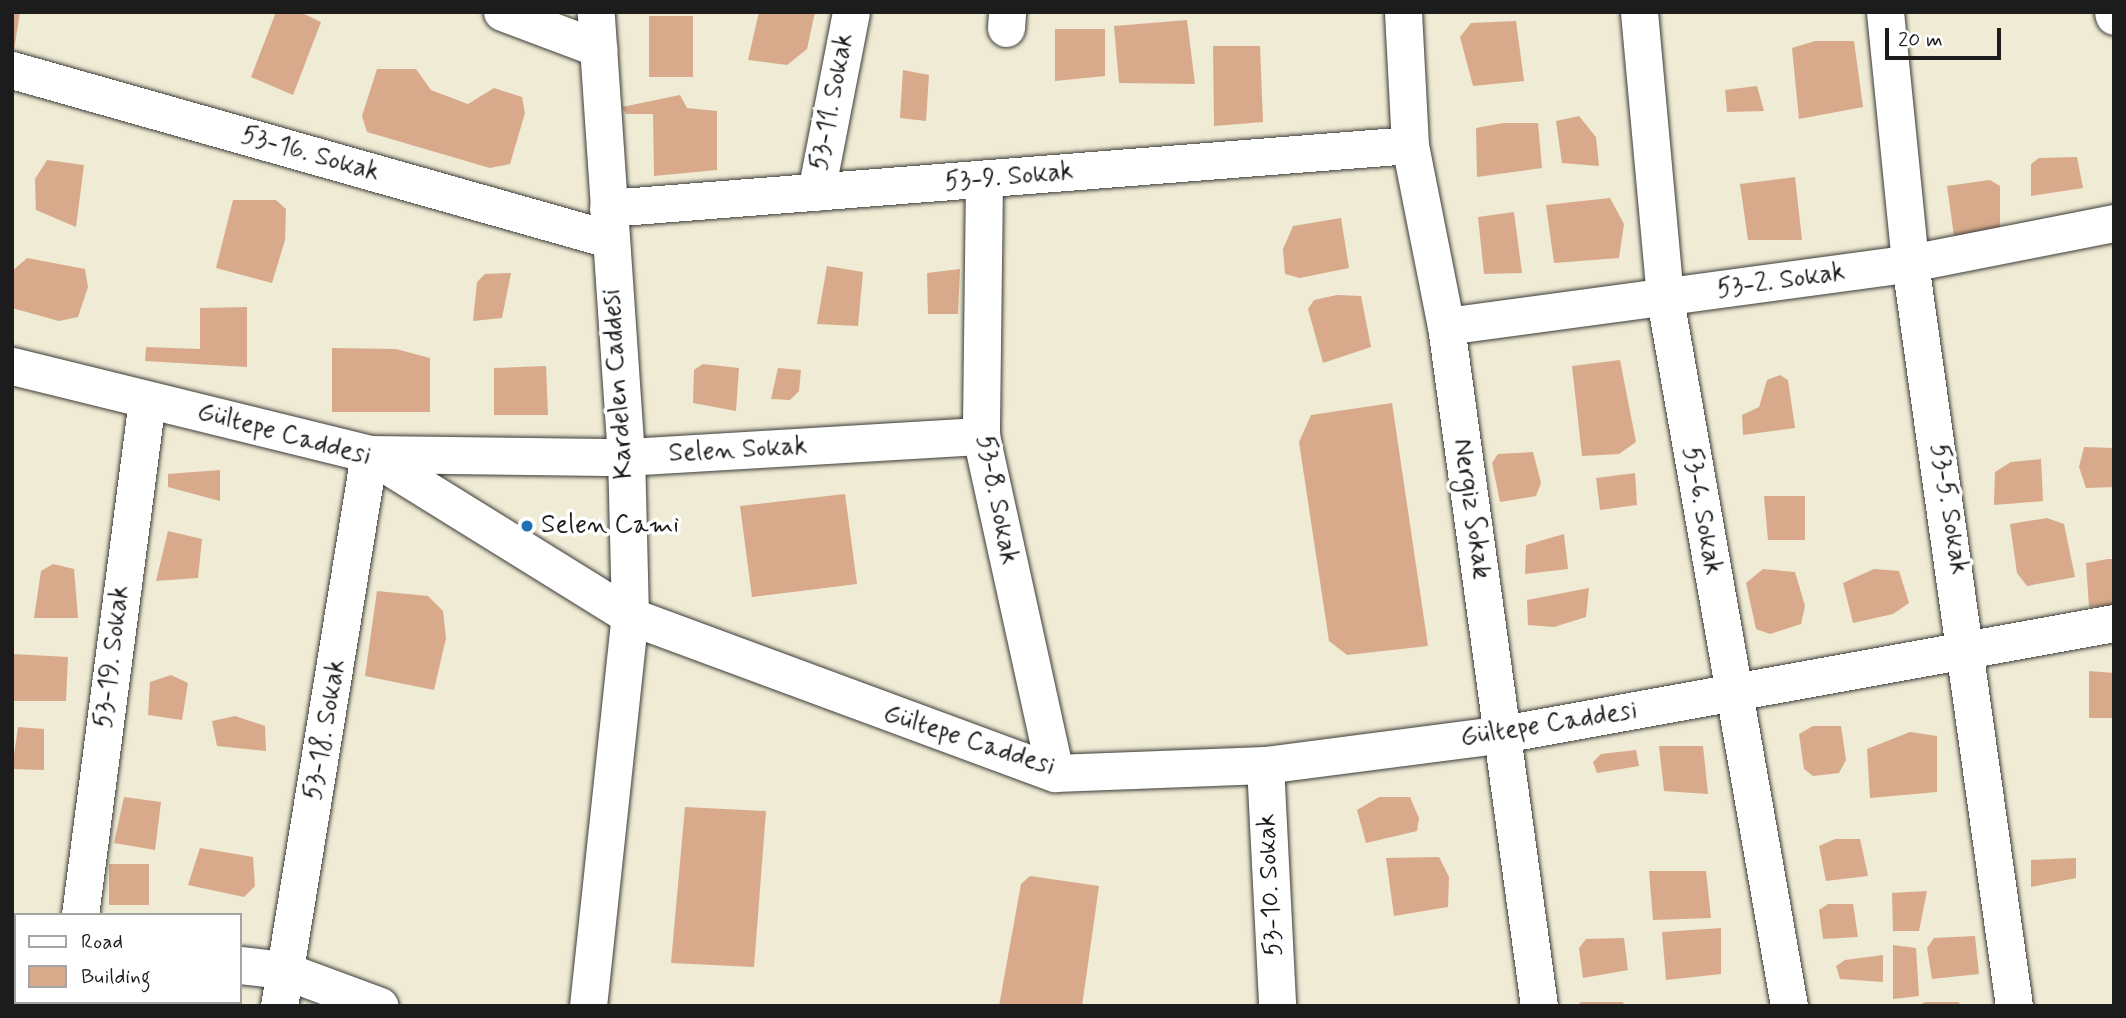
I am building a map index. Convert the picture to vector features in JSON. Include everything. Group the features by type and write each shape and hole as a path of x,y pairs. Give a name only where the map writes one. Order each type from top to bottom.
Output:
{"street":[{"path":"502,12 597,30"},
{"name":"53-11. Sokak","path":"816,192 851,12"},
{"name":"Nergiz Sokak","path":"1403,12 1410,145 1446,326 1539,1006"},
{"name":"53-6. Sokak","path":"1639,12 1665,299 1732,695 1789,1006"},
{"name":"53-5. Sokak","path":"1885,12 1910,263 1968,646 2014,1006"},
{"name":"Kardelen Caddesi","path":"588,1006 630,616 626,457 608,223 597,30"},
{"name":"53-16. Sokak","path":"12,70 608,223"},
{"name":"53-9. Sokak","path":"608,223 816,192 1410,145"},
{"name":"53-8. Sokak","path":"984,180 981,436 1055,772"},
{"name":"53-2. Sokak","path":"1446,326 1665,299 1910,263 2114,223"},
{"name":"Gültepe Caddesi","path":"12,366 369,454 630,616 1055,772 1265,765 1503,734 1732,695 1968,646 2114,623"},
{"name":"53-19. Sokak","path":"80,913 146,400"},
{"name":"Selen Sokak","path":"369,454 626,457 981,436"},
{"name":"53-18. Sokak","path":"279,1006 369,454"},
{"name":"53-10. Sokak","path":"1265,765 1277,1006"},
{"path":"242,964 283,970 380,1006"}],"building":[{"path":"12,12 20,12 14,50 12,50"},
{"path":"276,12 300,12 321,22 293,95 251,77"},
{"path":"759,12 815,12 807,49 787,65 748,60"},
{"path":"649,16 693,16 693,77 649,77"},
{"path":"1187,20 1195,84 1119,83 1114,26"},
{"path":"1516,21 1524,81 1473,86 1460,37 1471,23"},
{"path":"1055,29 1105,29 1105,76 1055,81"},
{"path":"1815,41 1854,41 1863,107 1799,119 1792,48"},
{"path":"1213,46 1260,46 1263,122 1214,126"},
{"path":"377,69 416,69 431,90 468,104 494,88 522,97 525,113 510,164 490,168 367,132 362,116"},
{"path":"903,70 929,75 926,121 900,118"},
{"path":"1757,86 1764,111 1727,112 1725,90"},
{"path":"680,95 687,108 717,111 717,170 654,176 653,114 626,114 622,107"},
{"path":"1579,116 1596,137 1599,166 1562,163 1556,121"},
{"path":"1503,123 1538,123 1542,168 1477,177 1476,128"},
{"path":"2077,157 2083,188 2031,196 2031,164 2039,158"},
{"path":"47,160 84,165 76,227 36,210 35,179"},
{"path":"1795,177 1802,240 1748,240 1740,184"},
{"path":"1990,180 2000,186 2000,232 1954,236 1947,186"},
{"path":"1610,198 1624,224 1619,258 1554,263 1546,205"},
{"path":"233,200 276,200 286,209 285,240 272,283 216,268"},
{"path":"1514,212 1522,273 1484,274 1478,217"},
{"path":"1341,218 1349,268 1300,278 1285,274 1283,249 1293,226"},
{"path":"27,258 85,269 88,287 78,317 59,321 12,308 12,271"},
{"path":"827,266 863,272 858,326 817,324"},
{"path":"960,269 958,314 928,314 927,273"},
{"path":"511,273 502,318 473,321 477,282 485,274"},
{"path":"1337,295 1361,296 1371,347 1323,363 1308,309 1314,300"},
{"path":"247,307 247,367 145,361 146,347 200,349 200,308"},
{"path":"332,348 396,349 430,358 430,412 332,412"},
{"path":"1620,360 1636,442 1619,454 1582,456 1572,366"},
{"path":"703,364 739,368 736,411 693,403 694,370"},
{"path":"546,366 548,415 494,415 494,368"},
{"path":"778,368 801,370 799,391 790,400 771,399"},
{"path":"1780,375 1788,380 1795,428 1743,435 1742,415 1759,407 1767,380"},
{"path":"1392,403 1428,646 1347,655 1329,641 1299,442 1311,415"},
{"path":"2084,447 2114,448 2114,487 2086,488 2079,467"},
{"path":"1533,452 1541,483 1536,496 1500,502 1492,463 1498,454"},
{"path":"2041,459 2043,501 1994,505 1995,472 2011,462"},
{"path":"220,470 220,501 168,487 168,474"},
{"path":"1635,473 1637,505 1600,510 1596,478"},
{"path":"845,494 857,584 752,597 740,506"},
{"path":"1764,496 1805,496 1805,540 1768,540"},
{"path":"2047,518 2064,524 2075,577 2027,586 2017,573 2010,524"},
{"path":"168,531 202,539 198,578 156,581"},
{"path":"1564,534 1568,569 1525,574 1526,545"},
{"path":"2114,559 2114,605 2089,607 2086,563"},
{"path":"53,564 74,569 78,618 34,618 41,571"},
{"path":"1763,569 1795,572 1805,606 1801,624 1770,634 1756,629 1746,583"},
{"path":"1874,569 1899,571 1909,603 1893,614 1853,623 1843,583"},
{"path":"1589,588 1586,617 1554,627 1528,625 1527,600"},
{"path":"377,591 428,596 443,611 446,638 434,690 365,676"},
{"path":"12,654 68,657 66,701 12,701"},
{"path":"2089,671 2114,673 2114,718 2089,718"},
{"path":"171,675 188,683 182,720 148,715 150,682"},
{"path":"235,716 265,726 266,751 217,746 212,721"},
{"path":"1813,726 1841,726 1846,760 1839,773 1813,776 1804,769 1799,734"},
{"path":"18,727 44,729 44,770 12,769"},
{"path":"1910,732 1937,736 1937,792 1870,798 1867,749"},
{"path":"1659,746 1703,746 1708,794 1664,791"},
{"path":"1636,750 1639,766 1597,773 1593,762 1601,754"},
{"path":"124,797 161,802 155,850 114,843"},
{"path":"1379,797 1410,797 1419,818 1417,831 1366,843 1357,810"},
{"path":"685,807 766,811 754,967 671,963"},
{"path":"1835,839 1860,839 1868,876 1826,881 1819,846"},
{"path":"200,848 253,857 255,886 244,897 188,885"},
{"path":"1439,857 1449,877 1448,907 1394,916 1386,858"},
{"path":"2076,858 2076,878 2031,887 2031,860"},
{"path":"109,864 149,864 149,905 109,905"},
{"path":"1649,871 1706,871 1711,918 1653,920"},
{"path":"1030,876 1099,886 1082,1006 999,1006 1021,884"},
{"path":"1927,891 1919,931 1893,931 1892,893"},
{"path":"1828,904 1853,904 1858,937 1823,939 1819,910"},
{"path":"1721,928 1721,974 1666,980 1662,932"},
{"path":"1975,936 1979,974 1932,979 1927,948 1934,938"},
{"path":"1624,938 1628,970 1583,978 1579,948 1586,939"},
{"path":"1893,945 1916,948 1919,996 1893,999"},
{"path":"1883,955 1883,982 1840,979 1836,966 1845,960"},
{"path":"1581,1002 1623,1002 1624,1006 1576,1006"},
{"path":"1925,1002 1959,1002 1960,1006 1918,1006"}],"place":[{"name":"Selen Cami","path":"527,526"}]}
